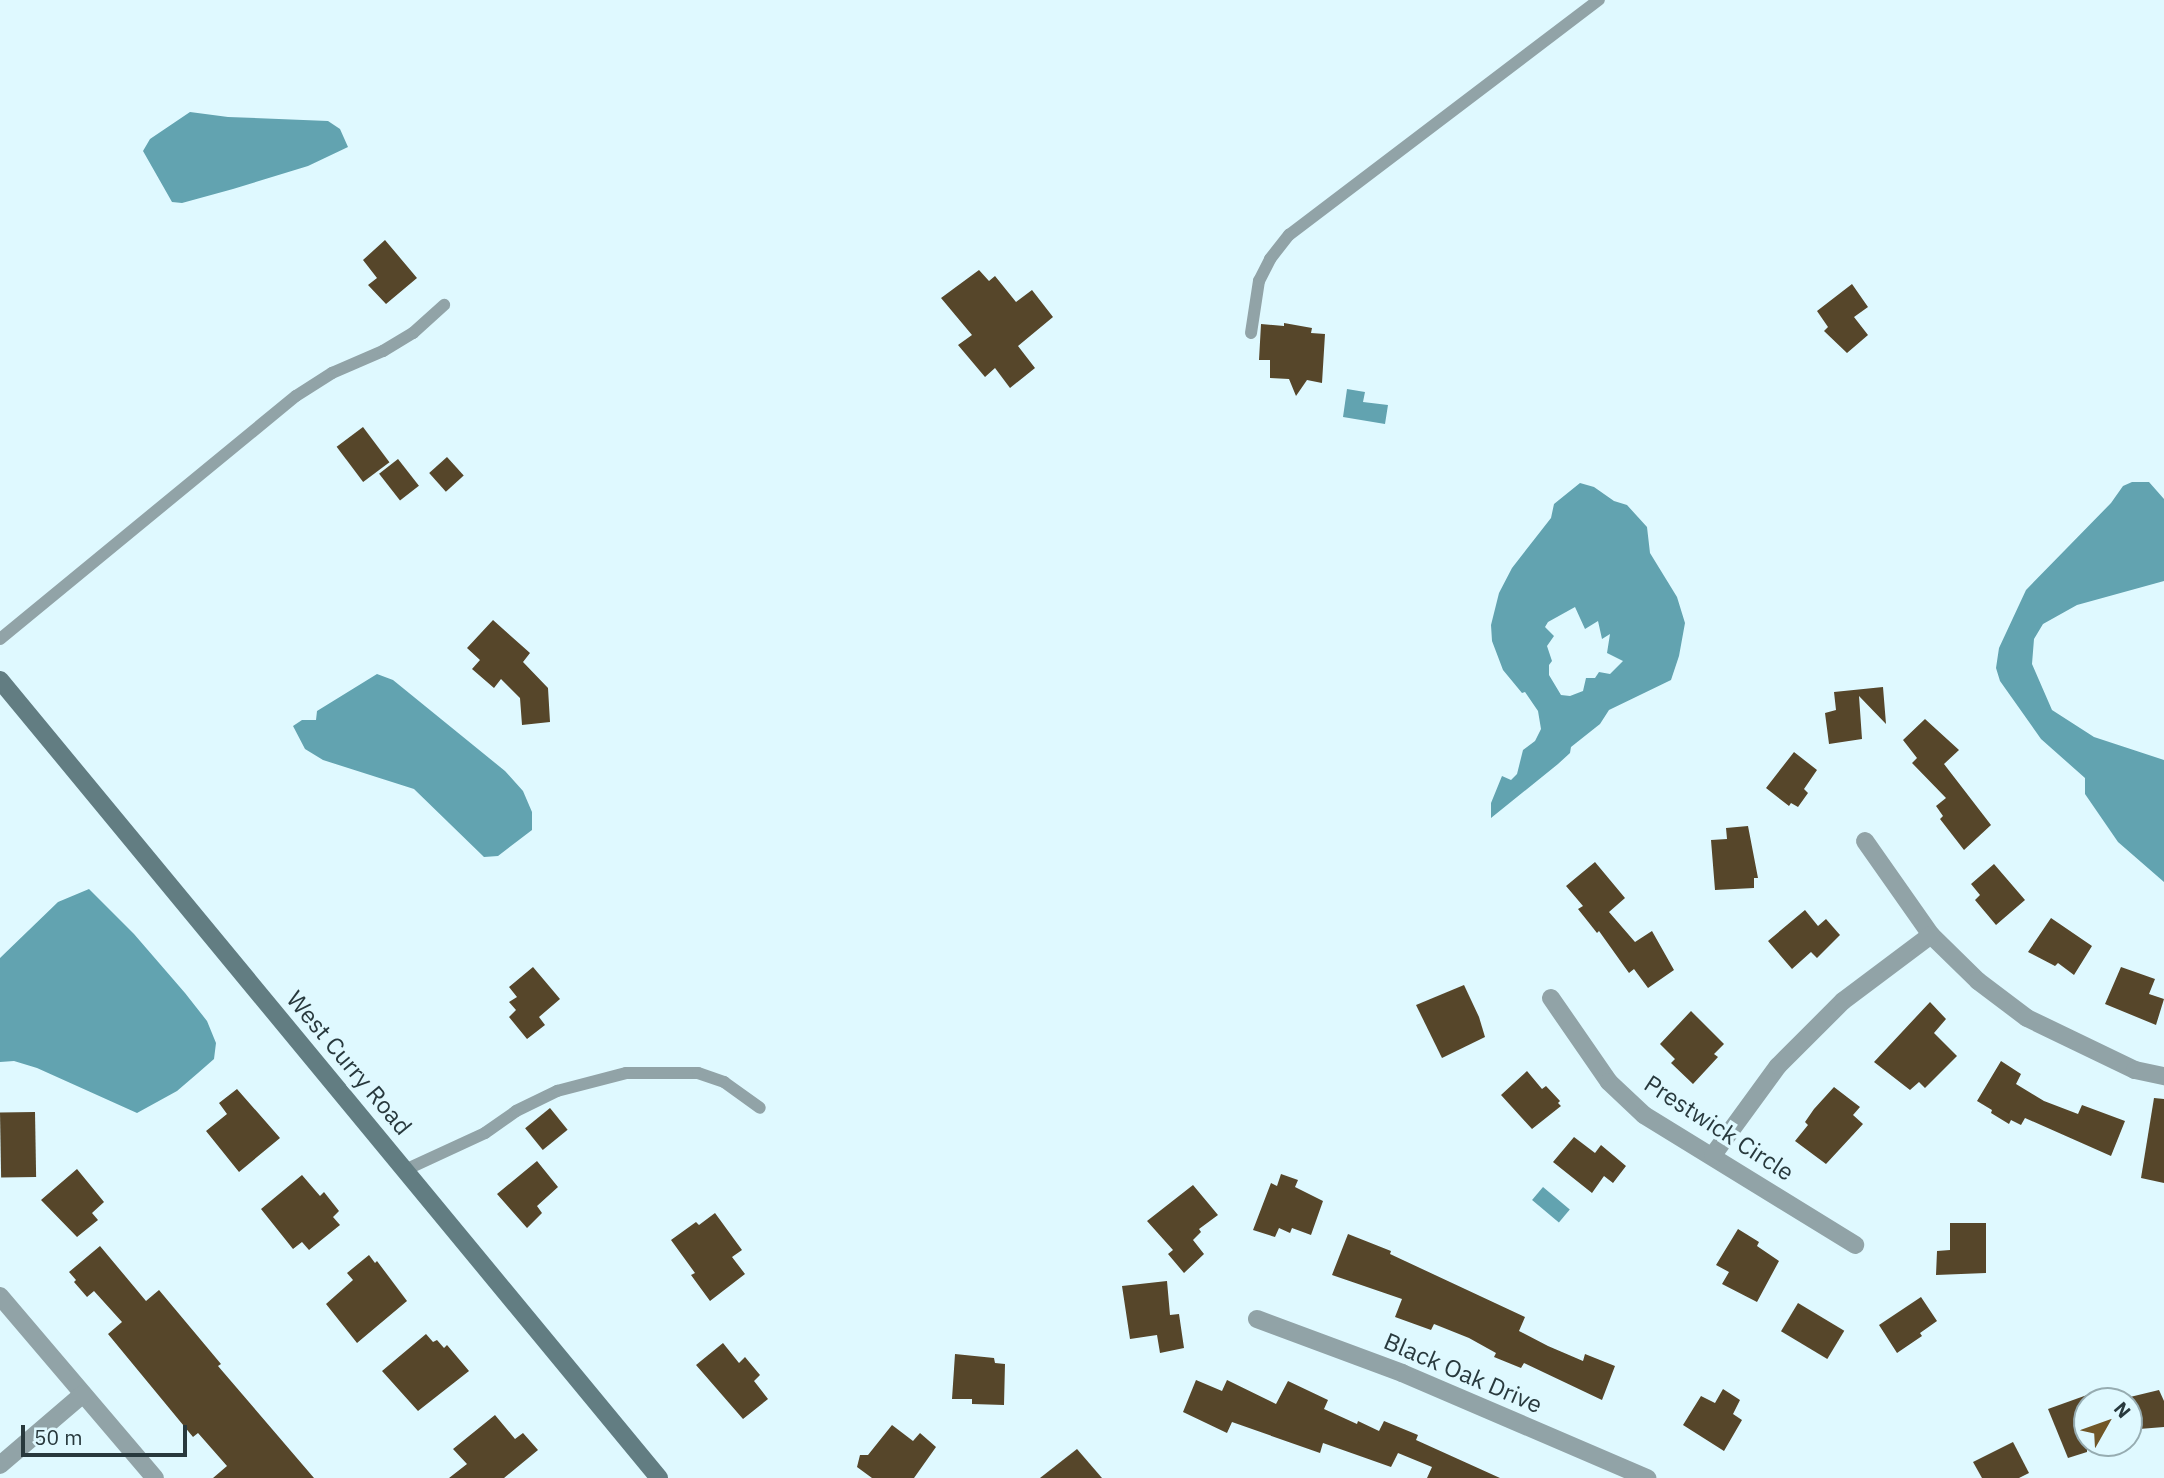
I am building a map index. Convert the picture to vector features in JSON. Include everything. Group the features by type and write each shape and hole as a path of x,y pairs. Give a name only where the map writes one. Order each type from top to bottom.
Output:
{"street":[{"name":"West Curry Road","path":"0,680 659,1478"},
{"path":"1866,841 1931,935 1978,981 2027,1018 2135,1070 2164,1076"},
{"path":"1713,1155 1778,1066 1843,1001 1931,935"},
{"name":"Prestwick Circle","path":"1551,998 1609,1082 1644,1115 1713,1155 1855,1245"},
{"path":"0,1296 155,1478"},
{"name":"Black Oak Drive","path":"1257,1320 1402,1373 1647,1478"},
{"path":"0,1465 83,1394"}],"lane":[{"path":"1251,333 1259,281 1270,259 1289,235 1599,0"},
{"path":"0,639 296,396 332,373 362,362 403,339 444,305"},
{"path":"405,1170 485,1133 516,1111 557,1091 626,1073 698,1073 724,1082 760,1108"}],"water":[{"path":"190,112 228,117 328,121 340,129 348,147 308,166 182,203 172,202 143,151 150,139"},
{"path":"1347,389 1365,392 1363,402 1388,405 1385,424 1343,417"},
{"path":"2132,482 2149,482 2164,499 2164,581 2077,605 2043,624 2034,639 2032,664 2052,710 2094,737 2164,760 2164,882 2118,842 2085,794 2085,778 2041,739 2000,681 1996,668 1999,648 2026,590 2111,503 2123,486"},
{"path":"1580,483 1594,487 1614,501 1627,505 1647,527 1650,553 1677,597 1685,623 1679,656 1671,680 1609,710 1600,724 1571,747 1570,753 1558,764 1491,818 1491,803 1502,776 1511,780 1517,774 1523,750 1535,741 1541,729 1538,711 1525,692 1522,693 1503,670 1492,641 1491,625 1499,593 1512,568 1551,518 1554,504","holes":["1575,607 1585,629 1598,621 1602,639 1610,634 1607,653 1623,661 1610,674 1599,672 1595,678 1586,678 1583,691 1570,696 1561,695 1549,675 1552,661 1547,646 1554,636 1545,627 1548,622"]},
{"path":"377,674 393,680 505,771 523,791 532,812 532,830 498,856 484,857 414,789 323,760 305,749 293,726 302,720 316,720 317,711"},
{"path":"89,889 134,934 185,993 207,1021 216,1043 214,1059 177,1091 137,1113 37,1068 14,1061 0,1062 0,958 58,902"},
{"path":"1543,1187 1570,1209 1559,1223 1532,1200"}],"building":[{"path":"385,240 417,278 386,304 368,285 377,278 363,260"},
{"path":"979,270 989,281 995,276 1016,302 1032,290 1053,317 1018,346 1035,368 1010,388 995,368 985,377 958,345 972,335 941,298"},
{"path":"1852,284 1868,307 1854,317 1868,335 1847,353 1824,331 1828,327 1817,311"},
{"path":"1284,323 1312,328 1311,333 1325,334 1322,383 1307,380 1296,396 1289,379 1270,378 1270,360 1259,360 1261,324 1284,326"},
{"path":"363,427 389,462 363,482 337,447"},
{"path":"447,457 464,476 446,492 429,473"},
{"path":"398,459 419,486 400,501 379,474"},
{"path":"493,620 530,653 523,662 548,688 550,722 522,725 520,698 501,679 494,688 472,669 480,660 467,648"},
{"path":"1883,687 1886,724 1859,696 1862,739 1829,744 1825,713 1836,710 1834,692"},
{"path":"1925,719 1959,750 1944,764 1991,825 1964,850 1940,819 1943,816 1936,806 1946,798 1912,763 1917,758 1903,740"},
{"path":"1794,752 1817,770 1804,789 1808,793 1798,807 1791,803 1789,806 1766,788"},
{"path":"1748,826 1758,878 1754,878 1754,888 1715,890 1711,840 1727,839 1726,828"},
{"path":"1595,862 1625,898 1609,912 1635,942 1652,931 1674,970 1648,988 1634,969 1629,973 1599,931 1597,933 1578,909 1583,906 1566,886"},
{"path":"1994,864 2025,900 1996,925 1975,900 1980,895 1971,884"},
{"path":"1805,910 1818,926 1826,919 1840,935 1817,958 1811,952 1792,969 1768,941"},
{"path":"2051,918 2092,946 2074,975 2058,963 2055,966 2028,952"},
{"path":"533,967 560,999 539,1017 545,1025 527,1039 509,1017 516,1010 509,1002 517,997 509,987"},
{"path":"2121,967 2155,979 2149,994 2164,999 2156,1025 2105,1004"},
{"path":"1464,985 1485,1037 1442,1058 1416,1005"},
{"path":"1930,1002 1946,1019 1934,1033 1957,1056 1925,1088 1919,1082 1910,1090 1874,1062"},
{"path":"1691,1011 1724,1044 1714,1054 1718,1057 1693,1084 1671,1063 1675,1059 1660,1044"},
{"path":"2001,1061 2021,1074 2016,1084 2044,1101 2078,1114 2082,1105 2125,1121 2111,1156 2025,1118 2021,1125 2011,1120 2009,1124 1977,1101"},
{"path":"1527,1071 1542,1089 1546,1086 1560,1101 1558,1103 1561,1106 1532,1129 1501,1095"},
{"path":"1834,1087 1860,1107 1853,1115 1863,1124 1826,1164 1795,1141 1808,1125 1805,1122 1814,1109"},
{"path":"237,1089 280,1138 239,1172 206,1131 227,1114 219,1103"},
{"path":"2154,1098 2164,1099 2164,1183 2141,1178"},
{"path":"550,1108 568,1130 543,1150 525,1128"},
{"path":"35,1112 36,1177 1,1178 0,1113"},
{"path":"1574,1137 1595,1153 1601,1145 1626,1166 1613,1183 1604,1176 1592,1193 1553,1162"},
{"path":"537,1161 558,1187 537,1206 542,1213 527,1228 497,1194"},
{"path":"77,1169 104,1202 92,1213 98,1220 77,1237 41,1200"},
{"path":"1281,1174 1298,1180 1295,1187 1323,1201 1311,1235 1292,1228 1290,1233 1279,1228 1275,1237 1253,1230 1271,1183 1277,1186"},
{"path":"302,1175 320,1196 324,1192 339,1211 333,1217 340,1225 309,1250 302,1242 293,1249 261,1209"},
{"path":"1193,1185 1218,1215 1199,1229 1201,1232 1193,1240 1204,1254 1184,1273 1168,1254 1173,1250 1147,1221"},
{"path":"715,1213 742,1250 732,1257 745,1274 710,1301 691,1275 695,1273 671,1240 696,1222 699,1225"},
{"path":"1950,1223 1986,1223 1986,1273 1936,1275 1937,1251 1950,1250"},
{"path":"1738,1229 1759,1242 1757,1246 1779,1261 1757,1302 1722,1284 1729,1272 1716,1265"},
{"path":"1348,1234 1391,1251 1390,1254 1525,1317 1519,1331 1548,1346 1583,1361 1585,1354 1615,1366 1602,1400 1524,1363 1521,1368 1494,1357 1496,1353 1469,1338 1434,1324 1431,1330 1395,1317 1402,1299 1332,1275"},
{"path":"100,1246 146,1301 159,1290 221,1364 218,1366 314,1478 213,1478 227,1466 198,1433 193,1437 108,1334 122,1322 94,1291 87,1297 69,1272"},
{"path":"369,1255 375,1263 377,1261 407,1301 357,1343 326,1304 353,1280 347,1273"},
{"path":"1167,1281 1170,1315 1179,1314 1184,1348 1160,1353 1157,1335 1130,1339 1122,1286"},
{"path":"1921,1297 1937,1321 1920,1333 1922,1336 1897,1353 1879,1325"},
{"path":"1798,1303 1844,1331 1827,1359 1781,1331"},
{"path":"426,1334 444,1348 447,1345 469,1371 418,1411 382,1371"},
{"path":"723,1343 739,1363 745,1357 760,1375 754,1381 768,1399 743,1419 696,1365"},
{"path":"955,1354 994,1358 995,1363 1005,1364 1004,1405 972,1404 972,1399 952,1399"},
{"path":"1196,1380 1222,1391 1227,1380 1276,1404 1288,1381 1328,1400 1324,1409 1379,1431 1384,1421 1418,1435 1416,1440 1500,1478 1427,1478 1432,1467 1398,1453 1391,1467 1323,1443 1320,1453 1232,1422 1227,1433 1183,1412"},
{"path":"1723,1389 1740,1400 1733,1414 1742,1420 1724,1451 1683,1425 1701,1396 1715,1403"},
{"path":"2159,1390 2164,1401 2164,1427 2143,1429 2143,1394"},
{"path":"2073,1400 2073,1456 2068,1458 2048,1409"},
{"path":"495,1415 515,1439 523,1433 538,1450 504,1478 449,1478 467,1464 453,1449"},
{"path":"892,1425 913,1441 920,1433 936,1447 914,1478 872,1478 857,1467 860,1455 868,1455"},
{"path":"2013,1442 2029,1473 2019,1478 1982,1478 1973,1462"},
{"path":"1077,1449 1102,1478 1040,1478"}]}
